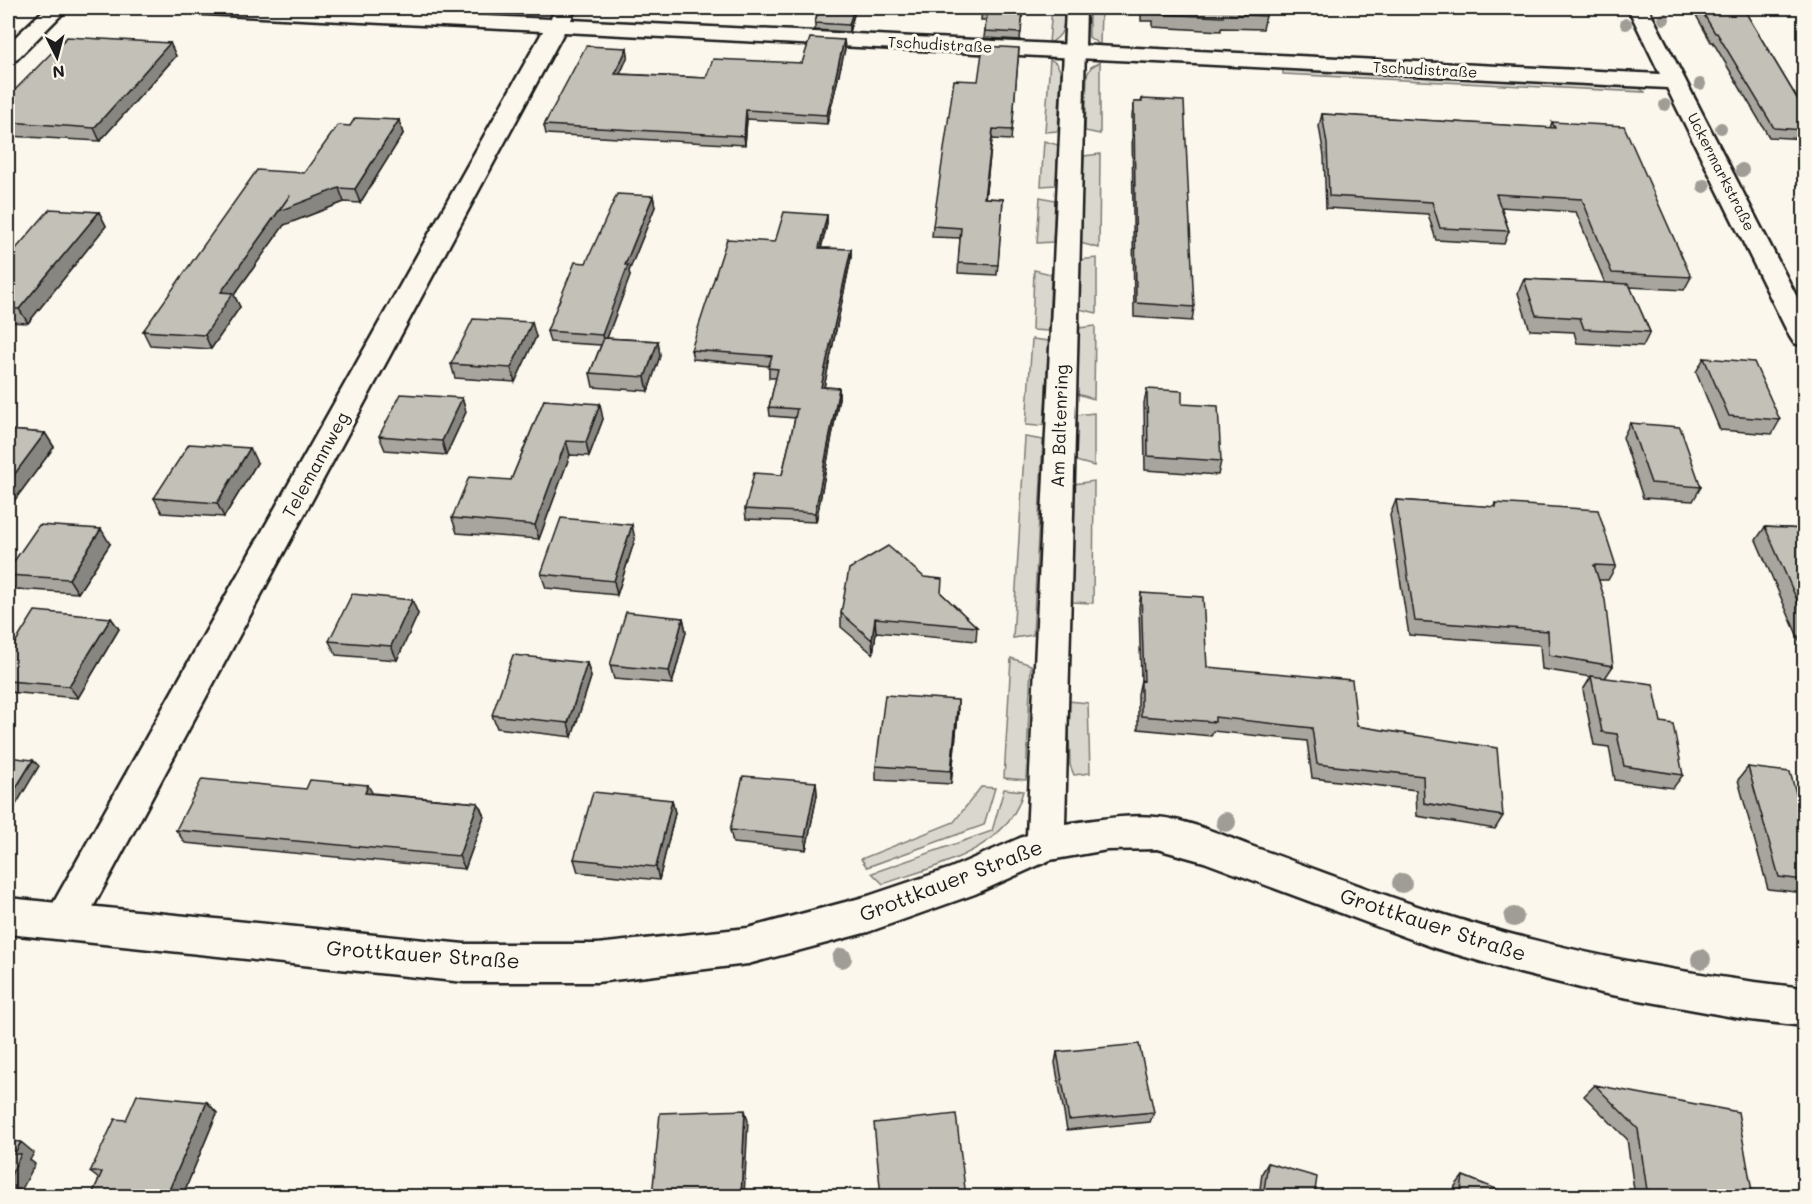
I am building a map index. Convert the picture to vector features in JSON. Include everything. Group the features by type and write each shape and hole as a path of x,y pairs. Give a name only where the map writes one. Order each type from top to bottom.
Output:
{"street":[{"path":"8,55 58,8"},
{"name":"Tschudistraße","path":"204,8 561,17 1074,52 1676,82"},
{"name":"Am Baltenring","path":"1046,844 1076,8"},
{"name":"Uckermarkstraße","path":"1638,8 1804,337"},
{"name":"Telemannweg","path":"64,922 561,17"},
{"name":"Grottkauer Straße","path":"8,916 464,963 597,963 748,946 868,914 961,882 1046,844 1107,834 1156,833 1206,846 1435,930 1520,954 1601,974 1750,1001 1804,1007"}],"shaded area":[{"path":"1052,8 1065,8 1061,33 1049,43"},
{"path":"1089,8 1101,8 1100,45 1089,37"},
{"path":"1050,59 1057,64 1061,73 1058,131 1045,132"},
{"path":"1100,62 1100,134 1085,131 1087,75 1091,67"},
{"path":"1283,67 1636,86 1645,92 1283,74"},
{"path":"1044,141 1058,145 1056,185 1041,186"},
{"path":"1100,154 1099,248 1080,243 1084,156"},
{"path":"1040,197 1055,200 1053,242 1037,243"},
{"path":"1097,258 1097,313 1079,309 1079,260"},
{"path":"1034,270 1051,274 1049,331 1032,330"},
{"path":"1095,326 1094,399 1077,394 1079,328"},
{"path":"1032,339 1049,341 1044,424 1038,426 1026,425"},
{"path":"1094,413 1094,466 1076,461 1077,415"},
{"path":"1025,437 1043,440 1033,635 1013,638"},
{"path":"1094,481 1093,603 1071,602 1074,484"},
{"path":"1011,658 1031,665 1026,780 1004,778"},
{"path":"1068,701 1088,703 1090,773 1074,775 1070,765"},
{"path":"981,787 995,788 984,825 867,867 861,859 954,822"},
{"path":"1004,789 1023,791 1015,811 1002,828 986,842 946,862 883,884 872,873 992,831"}],"building":[{"path":"819,8 854,8 849,25 815,23"},
{"path":"982,8 1023,8 1021,33 985,31 987,13 981,13"},
{"path":"1155,8 1265,8 1266,16 1155,14"},
{"path":"1700,8 1743,8 1804,110 1804,130 1774,128"},
{"path":"67,37 170,43 94,128 8,122 8,97"},
{"path":"810,38 844,40 827,115 746,110 744,136 544,125 586,46 627,48 615,74 706,78 713,59 802,63"},
{"path":"983,46 1019,48 1012,130 993,129 984,198 1003,199 998,265 958,263 961,228 933,226 954,80 978,81"},
{"path":"1142,99 1184,101 1194,307 1136,303 1134,102 1142,102"},
{"path":"1322,114 1555,128 1552,122 1624,126 1691,277 1612,273 1582,199 1496,194 1509,231 1440,228 1432,202 1329,196 1327,144"},
{"path":"355,118 399,120 355,189 339,188 279,211 290,195 221,292 233,293 205,335 143,331 257,170 304,173 338,125 350,126"},
{"path":"617,194 653,196 625,265 628,265 602,335 547,331 575,262 586,263"},
{"path":"50,209 99,212 19,309 8,308 8,258"},
{"path":"784,212 827,215 819,248 851,249 821,387 839,388 815,513 745,509 754,473 782,475 797,409 769,407 778,369 768,368 772,356 691,350 727,239 775,242"},
{"path":"1524,279 1629,284 1650,332 1584,329 1580,318 1536,315"},
{"path":"473,319 532,322 511,368 451,364"},
{"path":"604,338 658,341 645,377 590,373"},
{"path":"1704,358 1754,362 1780,420 1729,416"},
{"path":"1147,389 1182,391 1182,404 1218,406 1221,461 1148,456"},
{"path":"401,394 462,398 442,441 379,436"},
{"path":"544,400 600,404 586,442 566,441 535,525 452,518 469,477 511,480"},
{"path":"1630,423 1680,427 1701,487 1651,483"},
{"path":"8,430 45,433 8,483"},
{"path":"189,444 250,448 217,503 154,498"},
{"path":"1396,500 1496,507 1495,503 1598,510 1616,566 1594,565 1605,600 1613,666 1549,655 1548,631 1415,621"},
{"path":"561,518 632,525 614,581 541,574"},
{"path":"39,525 101,529 69,579 8,575 8,570"},
{"path":"1765,527 1804,529 1804,616"},
{"path":"888,546 924,577 942,579 941,593 977,627 875,618 872,640 841,613 849,569"},
{"path":"1141,593 1203,597 1207,667 1352,680 1357,726 1497,748 1503,816 1424,803 1423,776 1317,764 1312,728 1215,717 1215,722 1141,716 1141,680 1144,681"},
{"path":"352,594 412,600 391,646 329,641"},
{"path":"35,611 111,618 69,686 8,681 8,654"},
{"path":"626,612 683,618 669,671 610,665"},
{"path":"513,655 587,663 568,723 492,715"},
{"path":"1591,676 1653,684 1661,722 1673,724 1683,775 1624,766 1617,734 1602,732"},
{"path":"885,695 958,700 951,771 876,766"},
{"path":"8,757 33,760 8,801"},
{"path":"1748,767 1790,772 1798,800 1804,801 1804,880 1779,877"},
{"path":"743,776 816,782 805,837 730,830"},
{"path":"202,779 306,789 310,780 368,785 365,793 478,803 459,856 176,830"},
{"path":"593,792 672,800 656,867 574,859"},
{"path":"1139,1044 1154,1112 1069,1120 1057,1052"},
{"path":"1595,1085 1738,1112 1753,1197 1648,1197 1638,1129"},
{"path":"137,1095 207,1102 166,1197 91,1197 102,1172 90,1172 115,1119 126,1120"},
{"path":"745,1110 741,1197 652,1197 660,1113"},
{"path":"956,1114 966,1197 881,1197 874,1123"},
{"path":"8,1141 21,1142 14,1154 21,1154 8,1181"},
{"path":"1268,1163 1317,1177 1314,1197 1263,1197"},
{"path":"1463,1176 1516,1197 1460,1197"},
{"path":"343,1192 379,1197 341,1197"}]}
